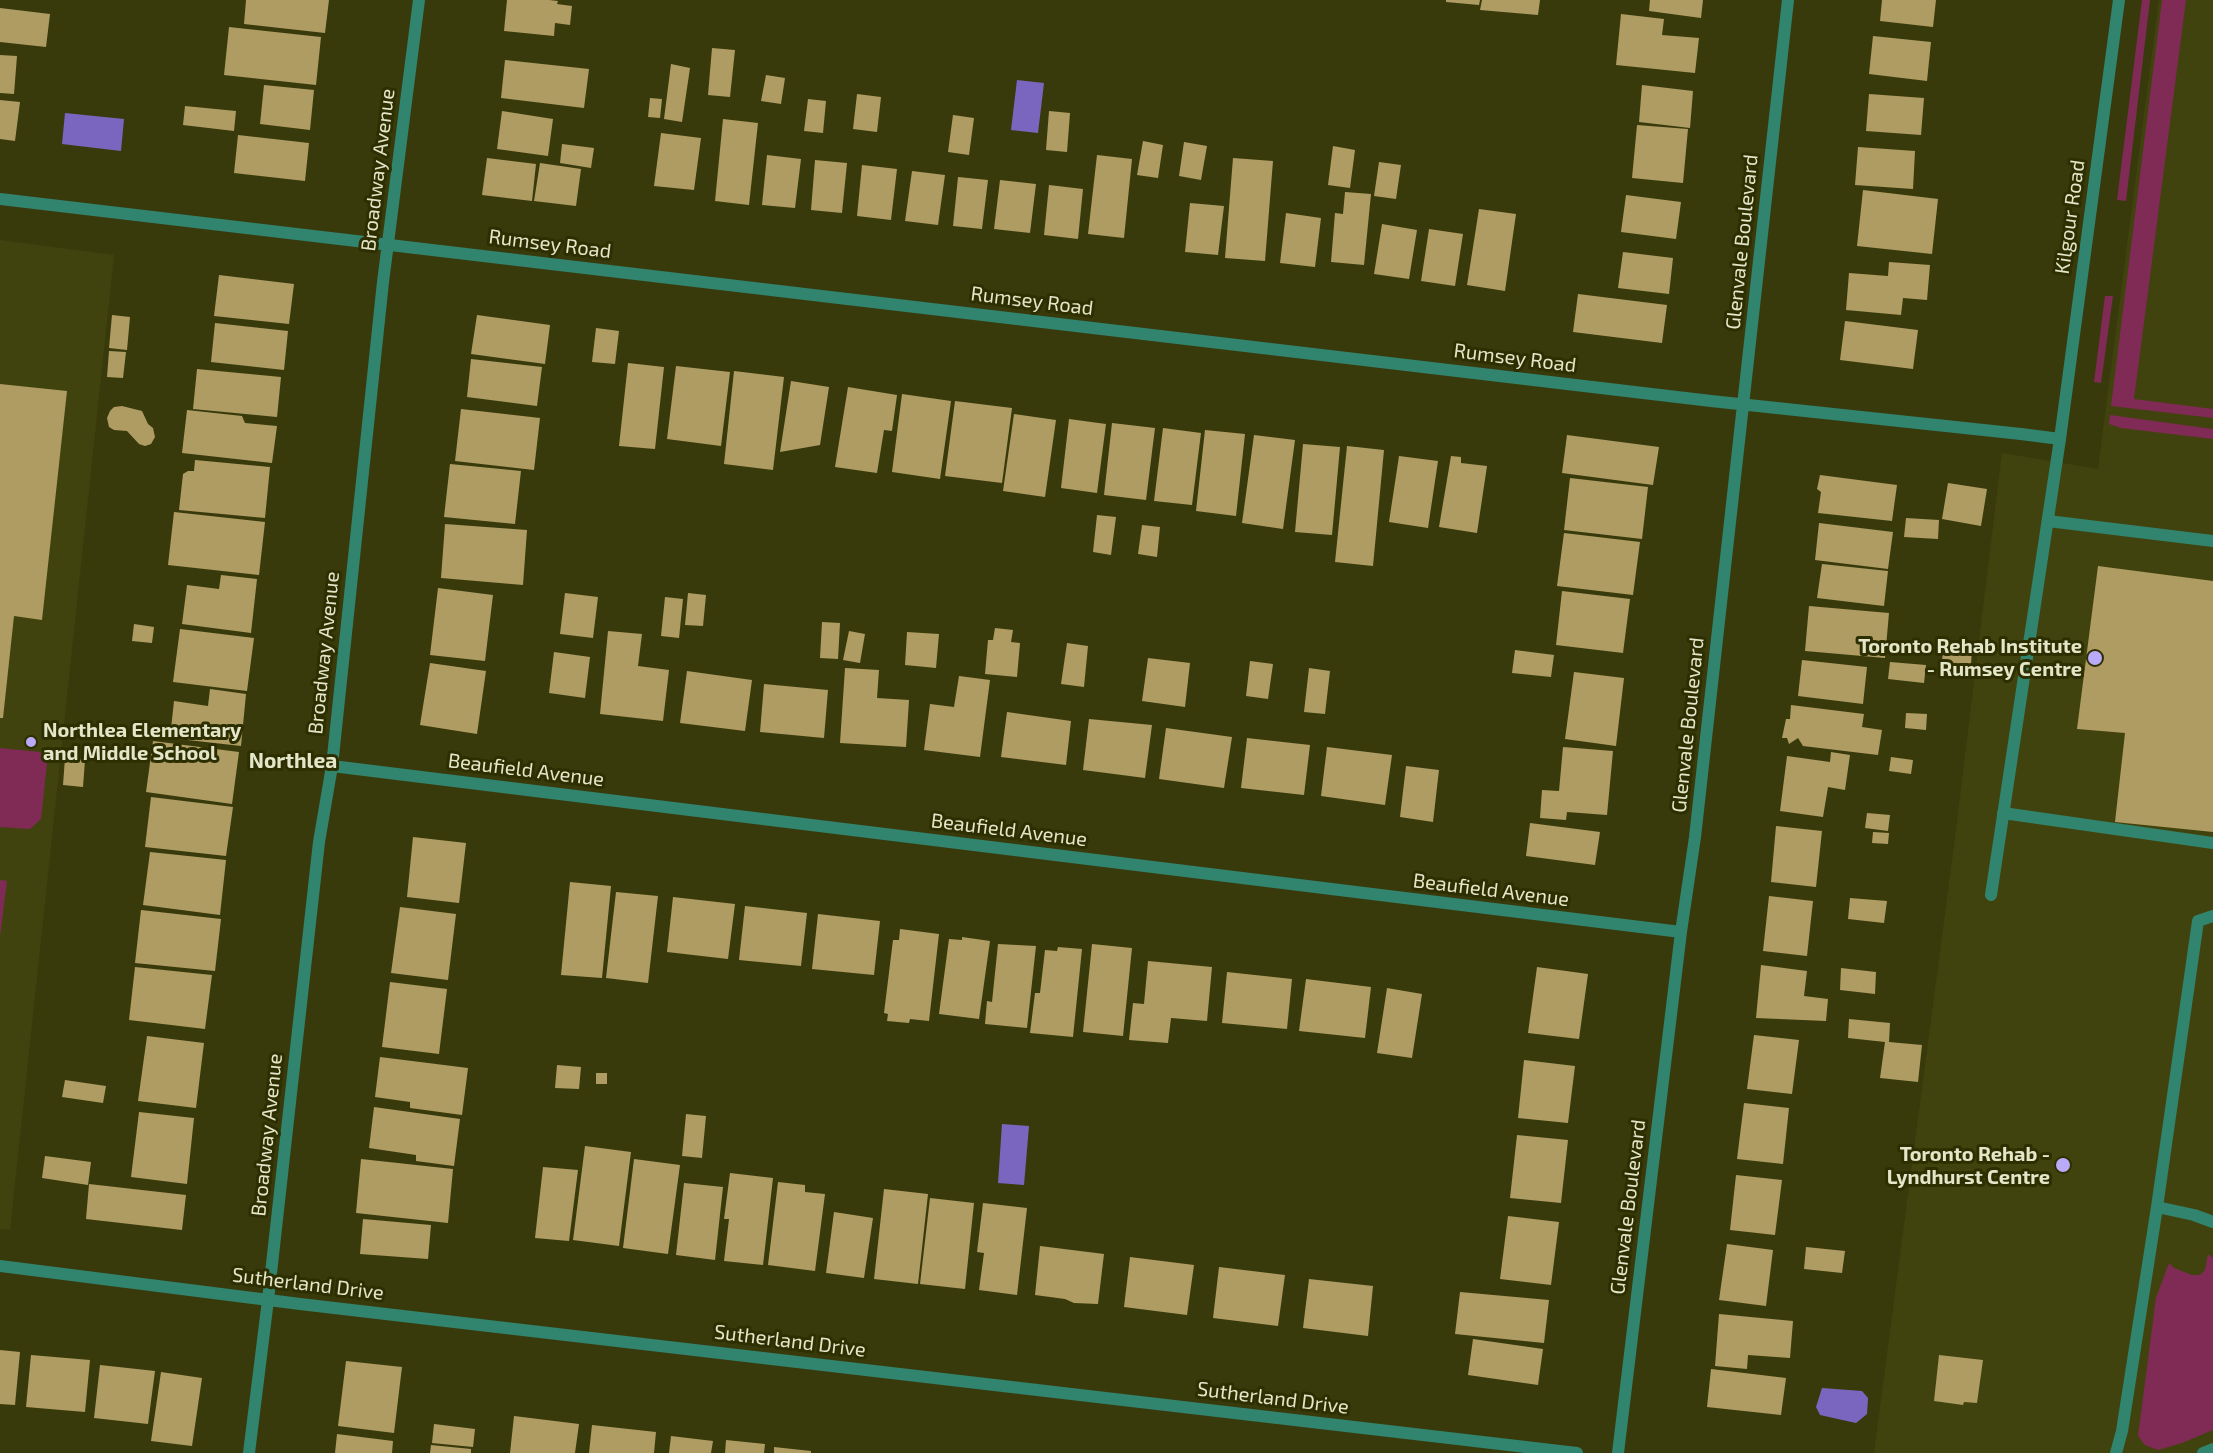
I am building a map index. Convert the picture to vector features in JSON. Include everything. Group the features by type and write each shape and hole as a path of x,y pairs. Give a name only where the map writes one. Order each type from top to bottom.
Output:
{"street":[{"name":"Broadway Avenue","path":"249,1453 319,842 332,766 388,245 419,0"},
{"name":"Glenvale Boulevard","path":"1618,1453 1681,932 1695,837 1788,0"},
{"name":"Kilgour Road","path":"1991,895 2060,439 2119,0"},
{"name":"Rumsey Road","path":"0,200 2060,439"},
{"path":"2048,521 2213,541"},
{"name":"Beaufield Avenue","path":"332,766 1681,932"},
{"path":"2004,813 2213,843"},
{"path":"2116,1453 2122,1431 2157,1207 2199,921 2213,916"},
{"path":"2157,1207 2194,1215 2213,1222"},
{"name":"Sutherland Drive","path":"0,1266 268,1300 1576,1453"},
{"path":"2203,1453 2213,1449"}],"shaded area":[{"path":"2142,0 2150,0 2126,201 2117,200"},
{"path":"2159,0 2213,0 2213,1453 1874,1453 1954,846 2002,453 2098,469"},
{"path":"2162,0 2186,0 2134,399 2213,409 2213,418 2111,406"},
{"path":"1017,80 1044,83 1038,133 1011,130"},
{"path":"65,113 124,119 121,151 62,144"},
{"name":"Northlea Elementary and Middle School","path":"0,240 114,255 10,1230 0,1229"},
{"path":"2105,296 2113,296 2101,383 2094,382"},
{"path":"2110,415 2213,429 2213,439 2121,428 2109,424"},
{"path":"0,748 40,752 47,763 41,819 30,829 0,827"},
{"path":"0,880 7,881 0,937"},
{"path":"1002,1124 1029,1126 1024,1185 998,1183"},
{"path":"2208,1254 2213,1258 2213,1430 2158,1450 2145,1445 2138,1436 2156,1298 2169,1263 2174,1268 2192,1275 2200,1275 2205,1270"},
{"path":"1822,1388 1862,1391 1868,1398 1867,1414 1856,1423 1820,1415 1816,1407"}],"building":[{"path":"246,0 329,0 325,33 244,24"},
{"path":"507,0 549,0 558,1 557,4 572,6 570,25 555,23 554,36 504,31"},
{"path":"1446,0 1480,0 1479,5 1446,2"},
{"path":"1482,0 1540,0 1538,15 1480,10"},
{"path":"1650,0 1703,0 1701,18 1649,11"},
{"path":"1882,0 1936,0 1933,27 1880,21"},
{"path":"0,8 50,14 46,47 0,42"},
{"path":"1621,14 1664,19 1662,35 1699,38 1695,73 1616,65"},
{"path":"229,27 321,37 316,85 224,75"},
{"path":"1873,36 1931,42 1927,81 1869,74"},
{"path":"712,48 735,50 730,97 708,95"},
{"path":"0,55 17,56 14,94 0,93"},
{"path":"505,60 589,69 584,108 501,98"},
{"path":"671,64 690,68 682,122 664,119"},
{"path":"766,75 785,78 781,104 761,101"},
{"path":"264,85 314,90 310,130 260,124"},
{"path":"1642,85 1693,91 1690,128 1639,122"},
{"path":"857,94 881,97 877,132 853,129"},
{"path":"1869,94 1924,98 1921,135 1866,131"},
{"path":"650,98 662,99 660,118 648,117"},
{"path":"808,99 826,101 823,133 804,131"},
{"path":"0,100 20,102 15,141 0,139"},
{"path":"185,106 236,111 234,131 183,125"},
{"path":"502,111 553,119 548,156 497,149"},
{"path":"1049,111 1070,113 1067,152 1046,150"},
{"path":"953,115 974,118 969,155 948,152"},
{"path":"723,119 758,123 749,205 715,201"},
{"path":"1637,125 1688,129 1683,183 1632,178"},
{"path":"661,133 701,138 694,190 654,186"},
{"path":"238,135 309,143 305,181 234,173"},
{"path":"1143,141 1163,145 1158,178 1137,175"},
{"path":"1184,142 1207,146 1201,180 1179,176"},
{"path":"562,144 594,148 591,168 560,163"},
{"path":"1333,146 1355,150 1350,188 1328,185"},
{"path":"1858,147 1915,151 1913,189 1855,185"},
{"path":"767,155 801,159 795,208 762,205"},
{"path":"1097,155 1132,159 1124,238 1088,234"},
{"path":"487,158 536,164 532,201 482,195"},
{"path":"1233,158 1273,161 1265,261 1225,258"},
{"path":"815,160 847,163 842,213 811,210"},
{"path":"1379,162 1401,165 1396,199 1374,196"},
{"path":"540,163 581,169 576,206 534,201"},
{"path":"862,165 897,169 891,220 857,216"},
{"path":"912,171 945,175 938,225 905,221"},
{"path":"958,177 988,180 982,229 953,226"},
{"path":"1000,180 1036,184 1030,233 994,229"},
{"path":"1049,185 1083,189 1078,239 1044,235"},
{"path":"1863,190 1938,199 1932,254 1857,246"},
{"path":"1345,192 1371,194 1364,265 1331,262 1335,213 1343,214"},
{"path":"1626,195 1681,202 1676,239 1621,232"},
{"path":"1190,203 1224,206 1218,255 1185,252"},
{"path":"1479,209 1516,214 1505,291 1467,285"},
{"path":"1286,213 1321,218 1315,267 1280,263"},
{"path":"1382,224 1417,230 1409,279 1374,274"},
{"path":"1429,229 1463,234 1455,286 1421,281"},
{"path":"1623,252 1673,258 1669,294 1618,288"},
{"path":"1889,262 1930,265 1927,300 1903,298 1901,315 1846,310 1849,273 1888,276"},
{"path":"219,275 294,284 289,324 214,316"},
{"path":"1578,294 1667,305 1662,343 1573,332"},
{"path":"112,315 130,317 127,350 109,348"},
{"path":"477,315 550,325 545,364 471,354"},
{"path":"1845,321 1918,330 1913,369 1840,360"},
{"path":"215,323 288,331 284,370 211,362"},
{"path":"596,328 619,331 615,364 592,362"},
{"path":"109,351 126,352 123,378 107,377"},
{"path":"471,359 542,367 537,406 467,397"},
{"path":"628,363 664,367 655,449 619,446"},
{"path":"676,366 730,372 721,446 667,439"},
{"path":"197,369 281,377 277,417 193,409"},
{"path":"734,371 784,377 773,470 724,464"},
{"path":"791,381 829,387 820,445 780,452"},
{"path":"0,384 67,391 42,620 14,616 3,718 0,718"},
{"path":"848,387 897,395 892,431 884,430 877,473 835,467"},
{"path":"902,394 951,401 940,479 892,472"},
{"path":"955,401 1012,408 1002,483 945,476"},
{"path":"122,406 142,411 148,424 153,428 155,437 151,444 145,446 139,444 127,431 114,430 109,427 107,418 110,411 114,407"},
{"path":"461,409 540,418 534,470 455,461"},
{"path":"187,410 242,416 245,423 277,426 272,463 182,453"},
{"path":"1014,414 1056,420 1045,497 1003,491"},
{"path":"1069,419 1106,424 1097,493 1061,488"},
{"path":"1112,423 1155,428 1146,500 1104,495"},
{"path":"1163,428 1201,433 1192,505 1154,501"},
{"path":"1205,430 1245,434 1236,516 1196,511"},
{"path":"1254,435 1295,440 1283,529 1242,523"},
{"path":"1567,435 1659,447 1653,485 1562,473"},
{"path":"1303,444 1340,447 1332,535 1295,532"},
{"path":"1347,446 1384,450 1373,566 1335,562"},
{"path":"1399,456 1438,461 1428,528 1389,522"},
{"path":"1451,456 1461,457 1461,463 1487,466 1477,533 1439,527"},
{"path":"195,460 270,467 265,518 179,510 183,474 194,471"},
{"path":"450,464 521,471 515,524 444,517"},
{"path":"1820,475 1897,485 1892,521 1818,513 1821,492 1817,489"},
{"path":"1570,478 1648,487 1642,539 1564,530"},
{"path":"1948,483 1987,489 1981,526 1942,519"},
{"path":"174,512 265,522 259,575 168,565"},
{"path":"1097,515 1116,517 1111,555 1093,552"},
{"path":"1906,518 1939,520 1938,539 1904,537"},
{"path":"1819,523 1893,532 1888,569 1815,560"},
{"path":"445,524 527,530 523,585 441,578"},
{"path":"1142,525 1160,527 1157,557 1138,554"},
{"path":"1564,533 1640,542 1633,595 1557,586"},
{"path":"1822,564 1888,571 1884,606 1817,598"},
{"path":"2098,566 2213,581 2213,832 2115,822 2125,733 2077,729"},
{"path":"221,575 257,579 251,633 182,624 187,585 219,589"},
{"path":"438,588 493,595 485,661 430,655"},
{"path":"1562,591 1630,599 1623,653 1556,645"},
{"path":"565,593 598,597 593,638 560,634"},
{"path":"688,593 706,595 703,626 685,625"},
{"path":"665,597 683,599 679,638 661,636"},
{"path":"1809,606 1889,613 1885,658 1805,651"},
{"path":"822,622 840,623 838,659 820,658"},
{"path":"134,624 154,627 152,643 132,641"},
{"path":"995,628 1013,630 1011,642 1020,643 1017,677 985,674 988,640 993,640"},
{"path":"180,629 254,638 247,691 173,682"},
{"path":"608,631 642,634 638,666 669,670 663,721 600,714"},
{"path":"849,631 865,634 860,663 843,660"},
{"path":"907,632 939,634 936,668 905,665"},
{"path":"1067,643 1088,646 1084,687 1061,684"},
{"path":"1943,646 1972,647 1971,666 1942,664"},
{"path":"1515,650 1554,655 1551,677 1512,673"},
{"path":"554,652 590,657 585,698 549,693"},
{"path":"1148,658 1190,663 1185,707 1142,701"},
{"path":"1802,660 1867,667 1863,704 1798,696"},
{"path":"1250,661 1273,664 1268,699 1246,696"},
{"path":"1890,662 1926,665 1924,683 1888,679"},
{"path":"430,663 486,671 477,734 420,725"},
{"path":"845,668 879,670 877,698 909,700 906,747 840,743"},
{"path":"1309,668 1330,671 1325,714 1304,712"},
{"path":"687,671 752,680 745,731 680,723"},
{"path":"1574,672 1624,678 1616,746 1565,739"},
{"path":"959,676 990,680 980,757 924,750 930,704 954,707"},
{"path":"764,684 828,690 824,738 760,732"},
{"path":"210,689 246,694 241,746 170,738 174,701 208,706"},
{"path":"1791,705 1864,714 1862,727 1882,730 1878,755 1803,746 1798,738 1789,744 1787,738 1782,738 1786,719 1790,719"},
{"path":"1007,712 1071,721 1066,765 1001,757"},
{"path":"1906,713 1927,714 1926,730 1905,728"},
{"path":"1089,719 1152,725 1145,778 1083,770"},
{"path":"1166,728 1232,737 1224,788 1159,779"},
{"path":"1247,738 1310,745 1304,795 1241,788"},
{"path":"153,741 239,752 232,804 146,792"},
{"path":"1327,747 1392,755 1385,805 1321,796"},
{"path":"1563,747 1613,751 1607,815 1567,812 1566,820 1540,818 1542,790 1559,791"},
{"path":"1831,752 1850,755 1845,790 1828,787 1823,817 1780,811 1787,756 1830,762"},
{"path":"1891,757 1913,760 1911,774 1889,771"},
{"path":"65,758 85,760 83,787 63,785"},
{"path":"1406,766 1439,770 1433,822 1400,817"},
{"path":"151,797 233,807 226,856 145,847"},
{"path":"1867,813 1890,815 1888,831 1865,828"},
{"path":"1530,823 1600,832 1595,865 1526,856"},
{"path":"1776,826 1822,831 1816,887 1771,882"},
{"path":"1873,832 1889,833 1888,844 1872,843"},
{"path":"413,837 466,843 459,903 407,897"},
{"path":"150,852 226,860 220,915 143,905"},
{"path":"570,882 611,886 602,978 561,975"},
{"path":"616,892 658,896 648,983 606,978"},
{"path":"1769,896 1813,901 1807,956 1763,951"},
{"path":"673,897 735,904 728,959 667,952"},
{"path":"1850,898 1887,901 1884,923 1848,919"},
{"path":"745,906 807,913 801,966 739,960"},
{"path":"400,907 456,914 448,980 391,973"},
{"path":"141,910 221,919 215,971 135,963"},
{"path":"818,914 880,921 874,975 812,969"},
{"path":"900,929 939,934 929,1021 910,1019 909,1023 887,1021 888,1014 884,1013 893,940 899,940"},
{"path":"962,937 990,941 979,1019 939,1014 949,939 962,940"},
{"path":"998,944 1036,946 1027,1028 985,1024 987,1001 992,1002"},
{"path":"1092,944 1132,948 1123,1036 1083,1032"},
{"path":"1058,947 1082,949 1073,1037 1030,1033 1035,993 1040,993 1045,950 1057,951"},
{"path":"1148,961 1212,967 1207,1021 1171,1018 1168,1043 1129,1040 1133,1003 1144,1004"},
{"path":"1761,965 1807,971 1804,996 1828,999 1826,1021 1756,1018"},
{"path":"135,967 212,975 205,1029 129,1020"},
{"path":"1537,967 1588,974 1579,1039 1528,1033"},
{"path":"1841,968 1876,972 1875,994 1840,990"},
{"path":"1227,972 1292,979 1287,1029 1222,1023"},
{"path":"1306,979 1371,987 1365,1038 1299,1031"},
{"path":"390,982 447,989 439,1054 382,1047"},
{"path":"1387,988 1422,994 1412,1058 1377,1053"},
{"path":"1849,1019 1890,1023 1889,1042 1922,1045 1918,1082 1880,1078 1885,1042 1848,1038"},
{"path":"1754,1035 1799,1040 1792,1094 1747,1089"},
{"path":"147,1036 204,1043 196,1108 138,1101"},
{"path":"380,1057 468,1068 462,1115 410,1108 410,1102 375,1097"},
{"path":"1524,1060 1575,1066 1568,1123 1518,1118"},
{"path":"557,1065 581,1067 579,1089 555,1088"},
{"path":"596,1073 607,1073 607,1084 596,1084"},
{"path":"65,1080 106,1086 103,1103 62,1097"},
{"path":"1744,1103 1789,1108 1783,1164 1737,1159"},
{"path":"374,1107 460,1119 454,1166 416,1161 416,1155 369,1148"},
{"path":"139,1112 194,1118 187,1184 131,1177"},
{"path":"686,1114 706,1116 702,1158 682,1156"},
{"path":"1517,1135 1568,1140 1561,1203 1510,1198"},
{"path":"585,1146 631,1152 619,1246 573,1240"},
{"path":"45,1156 91,1162 88,1185 42,1178"},
{"path":"361,1159 453,1169 448,1223 356,1213"},
{"path":"634,1159 680,1165 668,1254 623,1248"},
{"path":"543,1167 578,1170 569,1241 535,1238"},
{"path":"730,1173 773,1178 763,1265 724,1261 729,1219 724,1219"},
{"path":"1736,1175 1782,1180 1775,1235 1730,1230"},
{"path":"778,1182 805,1185 805,1192 825,1194 815,1271 768,1265"},
{"path":"684,1183 723,1187 715,1260 676,1255"},
{"path":"89,1184 186,1195 182,1230 86,1219"},
{"path":"884,1189 928,1194 918,1284 874,1279"},
{"path":"930,1198 974,1203 965,1289 920,1284"},
{"path":"983,1203 1027,1208 1017,1295 979,1290 984,1253 977,1252"},
{"path":"834,1212 873,1218 864,1278 826,1273"},
{"path":"1508,1216 1559,1222 1551,1285 1500,1279"},
{"path":"363,1219 431,1225 428,1259 360,1254"},
{"path":"1727,1244 1773,1250 1766,1306 1719,1300"},
{"path":"1040,1246 1104,1254 1098,1304 1074,1303 1065,1299 1035,1295"},
{"path":"1806,1247 1845,1251 1842,1273 1804,1269"},
{"path":"1130,1257 1194,1265 1187,1315 1124,1307"},
{"path":"1219,1267 1285,1275 1278,1326 1213,1318"},
{"path":"1309,1279 1373,1286 1368,1336 1303,1328"},
{"path":"1460,1292 1549,1300 1544,1343 1455,1334"},
{"path":"1719,1314 1793,1321 1790,1358 1748,1355 1747,1369 1715,1366"},
{"path":"1473,1339 1543,1349 1538,1385 1468,1375"},
{"path":"0,1350 20,1352 15,1405 0,1404"},
{"path":"31,1355 90,1360 85,1412 26,1407"},
{"path":"1939,1355 1983,1360 1977,1403 1964,1402 1963,1405 1934,1401"},
{"path":"346,1361 402,1367 394,1433 338,1426"},
{"path":"100,1365 155,1371 148,1424 94,1418"},
{"path":"1711,1369 1786,1378 1781,1415 1707,1407"},
{"path":"161,1372 202,1378 192,1446 151,1441"},
{"path":"514,1416 579,1424 575,1453 510,1453"},
{"path":"434,1424 475,1429 473,1447 432,1443"},
{"path":"592,1425 656,1432 654,1453 589,1453"},
{"path":"337,1434 393,1441 392,1453 335,1453"},
{"path":"671,1436 713,1441 711,1453 669,1453"},
{"path":"726,1440 765,1444 764,1453 725,1453"},
{"path":"431,1445 471,1449 471,1453 430,1453"},
{"path":"774,1447 811,1451 811,1453 774,1453"}],"place":[{"name":"Toronto Rehab Institute - Rumsey Centre","path":"2095,658"},
{"name":"Northlea Elementary and Middle School","path":"31,742"},
{"name":"Toronto Rehab - Lyndhurst Centre","path":"2063,1165"}],"district":[{"name":"Northlea","path":"293,761"}]}
